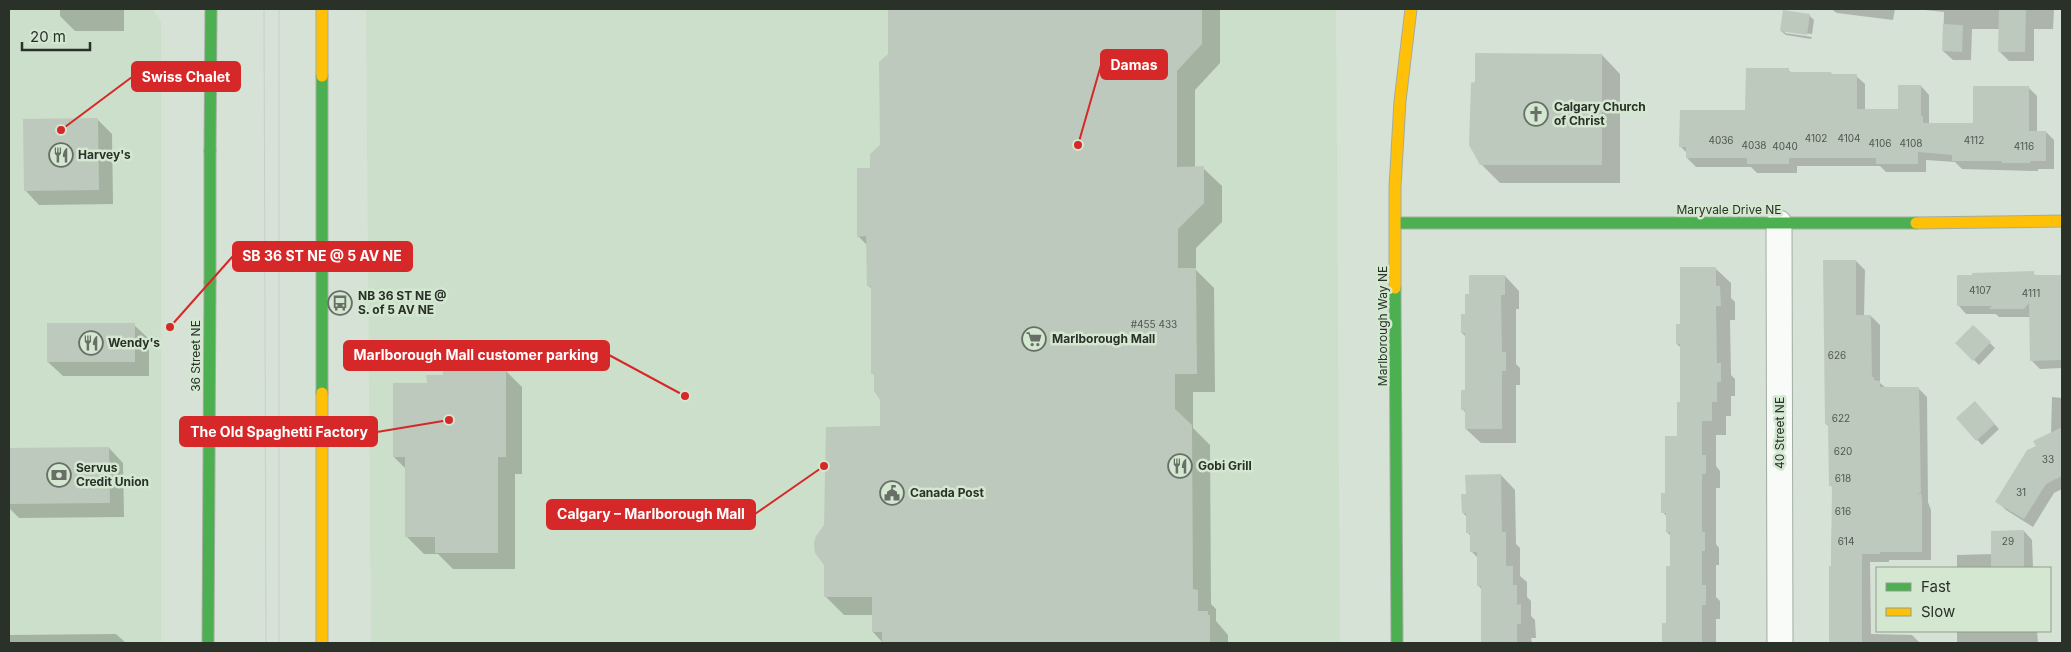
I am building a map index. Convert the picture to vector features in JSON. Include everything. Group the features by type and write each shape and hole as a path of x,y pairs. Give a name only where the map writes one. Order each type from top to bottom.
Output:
{"street":[{"path":"199,9 211,23"},
{"name":"36 Street NE","path":"208,643 211,9"},
{"path":"322,9 322,643"},
{"name":"Marlborough Way NE","path":"1397,643 1395,187 1400,101 1411,9"},
{"name":"Maryvale Drive NE","path":"1396,223 2062,221"},
{"name":"40 Street NE","path":"1779,223 1780,643"}],"shaded area":[{"path":"9,9 153,9 161,22 161,643 9,643"},
{"path":"366,9 1336,9 1340,643 371,643"}],"building":[{"name":"Marlborough Mall","path":"888,9 1202,9 1202,44 1177,71 1177,167 1204,166 1204,203 1178,229 1178,268 1196,268 1197,374 1175,374 1175,409 1192,425 1193,589 1198,590 1198,611 1208,611 1208,615 1210,615 1210,643 882,643 882,632 872,632 872,597 824,597 824,565 815,553 814,543 816,536 824,525 826,427 880,426 880,400 874,391 874,374 871,374 871,286 867,286 866,236 857,237 857,168 870,168 870,154 880,145 879,62 888,54"},
{"path":"1999,9 2026,9 2025,52 1998,52"},
{"path":"1783,10 1810,14 1807,35 1780,31"},
{"path":"1943,24 1963,25 1962,52 1942,51"},
{"name":"Calgary Church of Christ","path":"1475,53 1602,54 1602,165 1480,165 1469,145 1471,83 1475,82"},
{"path":"1746,68 1789,68 1789,72 1857,74 1857,109 1898,109 1898,85 1921,85 1921,116 1923,116 1923,123 1973,123 1973,86 2029,86 2029,131 2046,131 2046,161 2002,163 2002,161 1952,161 1952,155 1918,152 1918,164 1876,164 1876,158 1789,158 1789,164 1747,164 1747,158 1686,158 1686,147 1679,147 1680,110 1745,110"},
{"name":"Harvey's","path":"98,118 99,190 24,191 23,119"},
{"path":"1823,260 1856,260 1856,315 1871,315 1872,377 1874,377 1874,380 1880,381 1880,387 1919,387 1921,492 1917,495 1921,493 1922,500 1922,552 1862,554 1862,643 1829,643 1832,486 1829,486 1828,424 1825,424"},
{"path":"1680,267 1716,267 1716,286 1720,286 1721,306 1716,306 1717,363 1721,363 1721,382 1717,382 1717,402 1712,402 1712,421 1702,421 1702,455 1706,455 1706,474 1702,474 1702,532 1705,532 1705,551 1702,551 1702,585 1706,585 1706,605 1702,605 1702,643 1662,643 1662,623 1666,623 1666,566 1670,566 1670,532 1666,532 1666,513 1661,513 1661,493 1665,493 1665,436 1677,436 1677,402 1680,402 1680,344 1676,344 1676,324 1680,324"},
{"path":"2034,271 2034,275 2062,275 2062,360 2030,361 2029,303 2024,309 1989,309 1992,306 1957,306 1957,275"},
{"path":"1469,275 1505,275 1505,295 1501,295 1502,352 1506,352 1506,371 1502,371 1502,429 1465,429 1465,410 1461,410 1461,390 1465,390 1465,333 1461,333 1461,314 1465,314 1465,294 1469,294"},
{"name":"Wendy's","path":"47,323 135,323 135,362 47,362"},
{"path":"1973,325 1991,342 1973,361 1955,343"},
{"path":"443,368 506,368 506,457 498,457 498,553 435,553 435,537 405,537 405,457 393,457 393,383 427,383 426,375 443,375"},
{"path":"1975,401 1995,424 1976,441 1956,418"},
{"path":"2062,427 2062,476 2046,484 2024,519 1995,502 2027,450 2036,446 2033,441"},
{"name":"Servus Credit Union","path":"109,447 110,503 9,504 9,448"},
{"path":"1501,474 1502,532 1506,532 1506,566 1513,566 1513,585 1517,585 1517,605 1521,604 1521,624 1517,624 1517,643 1481,643 1481,586 1477,586 1477,552 1470,552 1470,533 1466,533 1466,513 1462,513 1461,494 1466,494 1465,475"},
{"path":"2024,530 2024,567 1991,567 1991,531"}],"tram line":[{"path":"264,9 266,643"},
{"path":"279,9 279,643"}],"traffic: fast":[{"path":"210,151 211,9"},
{"path":"322,76 322,393"},
{"path":"210,151 210,282"},
{"path":"1396,223 1916,223"},
{"path":"208,643 210,282"},
{"path":"1395,288 1397,643"}],"traffic: slow":[{"path":"322,9 322,76"},
{"path":"1395,288 1395,187 1400,101 1411,9"},
{"path":"1916,223 2062,221"},
{"path":"322,393 322,643"}],"place":[{"name":"Calgary Church of Christ","path":"1536,114"},
{"name":"Swiss Chalet","path":"61,130"},
{"name":"Damas","path":"1078,145"},
{"name":"Harvey's","path":"61,155"},
{"name":"NB 36 ST NE @ S. of 5 AV NE","path":"340,303"},
{"name":"SB 36 ST NE @ 5 AV NE","path":"170,327"},
{"name":"Marlborough Mall","path":"1034,339"},
{"name":"Wendy's","path":"91,343"},
{"name":"Marlborough Mall customer parking","path":"685,396"},
{"name":"The Old Spaghetti Factory","path":"449,420"},
{"name":"Calgary – Marlborough Mall","path":"824,466"},
{"name":"Gobi Grill","path":"1180,466"},
{"name":"Servus Credit Union","path":"59,475"},
{"name":"Canada Post","path":"892,493"}]}
